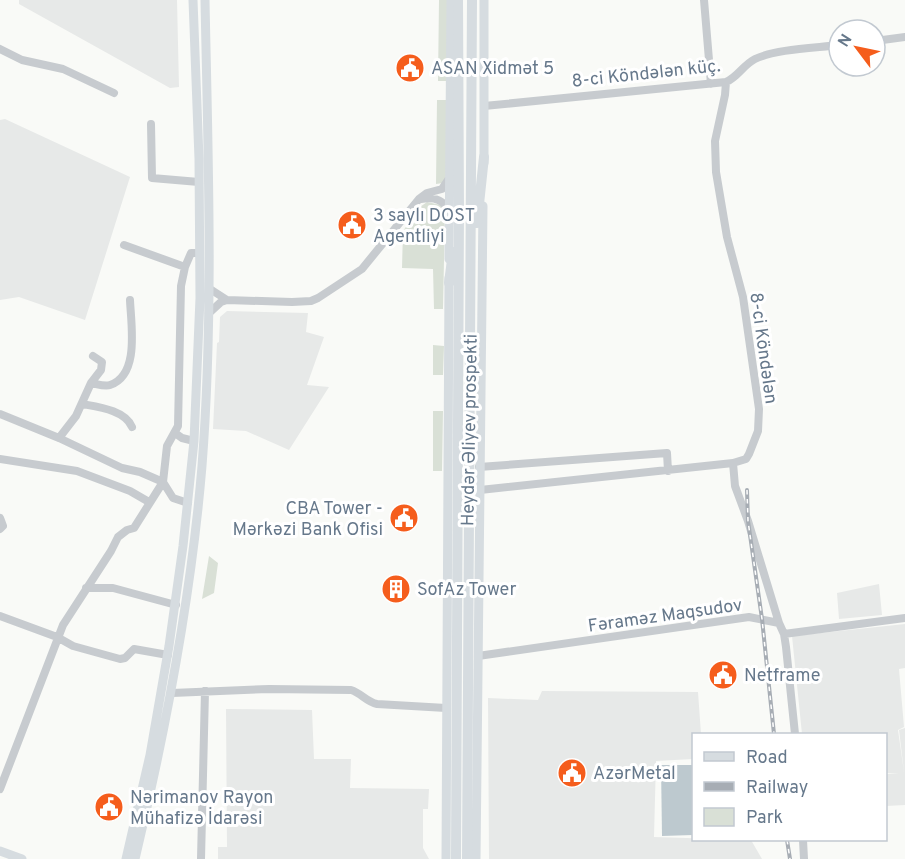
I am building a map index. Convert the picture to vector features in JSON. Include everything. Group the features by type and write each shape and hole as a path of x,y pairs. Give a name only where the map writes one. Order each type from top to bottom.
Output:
{"highway":[{"name":"Heydər Əliyev prospekti","path":"456,859 458,0"},
{"name":"Heydər Əliyev prospekti","path":"467,859 472,0"},
{"path":"471,277 484,157"},
{"path":"449,282 459,210"}],"main road":[{"path":"135,859 154,756 176,605 209,313 210,289 193,0"},
{"path":"126,859 172,693 185,617 202,468 204,355 199,182 203,159 205,0"},
{"path":"446,859 451,0"},
{"path":"476,859 484,0"},
{"path":"0,851 22,859"},
{"path":"0,857 6,859"}],"street":[{"path":"704,0 711,84"},
{"path":"887,39 905,37"},
{"name":"8-ci Köndələn küç.","path":"484,106 726,82 736,76 751,61 760,57 827,46"},
{"path":"0,49 22,60 63,69 114,93"},
{"name":"8-ci Köndələn","path":"726,82 715,141 716,172 728,237 743,297 759,409 758,431 749,454 746,459 733,463"},
{"path":"152,124 152,178 199,182"},
{"path":"209,313 221,302 227,300 292,302 318,298 362,269 419,199 427,193 445,188 450,169"},
{"path":"419,199 440,200 447,207 450,218"},
{"path":"124,245 185,267"},
{"path":"0,789 57,638 118,537 134,528 163,482 167,446 178,426 181,286 190,253 200,253"},
{"path":"210,289 227,300"},
{"path":"92,383 109,385 121,378 128,368 132,340 130,300"},
{"path":"59,438 76,416 103,366 102,362 93,356"},
{"path":"82,404 122,416 129,421 132,427"},
{"path":"0,414 59,438 114,465 140,472 163,482 173,498 188,503"},
{"path":"175,433 182,438 194,441"},
{"path":"479,467 667,453 668,471"},
{"path":"0,459 77,471 130,491 150,502"},
{"path":"480,490 733,463 735,486 784,634 795,733"},
{"path":"0,518 3,526 0,529"},
{"path":"86,588 113,588 176,605"},
{"path":"0,616 73,646 120,659 125,658 134,650 168,655"},
{"name":"Fəraməz Maqsudov","path":"478,656 749,617 779,623"},
{"path":"784,634 905,618"},
{"path":"172,693 269,689 351,690 361,693 372,703 377,704 446,708"},
{"path":"201,859 206,691"},
{"path":"803,841 804,859"}],"shaded area":[{"path":"19,0 177,0 179,87 170,88 19,4"},
{"path":"5,119 130,177 85,320 19,297 0,300 0,120"},
{"path":"227,311 308,313 306,332 324,337 307,385 329,387 289,450 246,431 213,429 220,317"},
{"path":"879,584 882,615 839,619 837,593"},
{"path":"905,624 905,668 899,669 904,727 898,730 904,772 899,730 905,728 905,805 887,806 887,774 899,773 887,773 887,733 802,733 792,636"},
{"name":"AzərMetal","path":"542,691 698,692 701,733 692,733 692,759 656,761 654,837 692,838 692,841 752,841 762,859 489,859 488,698 538,700"},
{"path":"226,709 312,710 314,759 351,759 350,788 429,789 428,809 423,809 423,848 429,859 218,859 218,847 227,847"},
{"path":"661,765 692,765 692,835 662,836"}],"green space":[{"path":"439,0 447,0 447,81 438,81"},
{"path":"437,100 446,100 446,176 443,183 436,184"},
{"path":"427,202 441,205 445,212 443,309 434,309 433,269 402,268 403,231 420,207"},
{"path":"433,345 444,346 443,375 433,375"},
{"path":"433,411 443,411 442,471 433,471"},
{"path":"209,556 218,563 214,593 202,599"}],"railway":[{"path":"747,490 748,521 762,619 774,733"},
{"path":"787,841 790,859"}],"place":[{"name":"ASAN Xidmət 5","path":"410,68"},
{"name":"3 saylı DOST Agentliyi","path":"352,225"},
{"name":"CBA Tower - Mərkəzi Bank Ofisi","path":"404,518"},
{"name":"SofAz Tower","path":"396,589"},
{"name":"Netframe","path":"723,675"},
{"name":"AzərMetal","path":"572,773"},
{"name":"Nərimanov Rayon Mühafizə İdarəsi","path":"109,807"}]}
